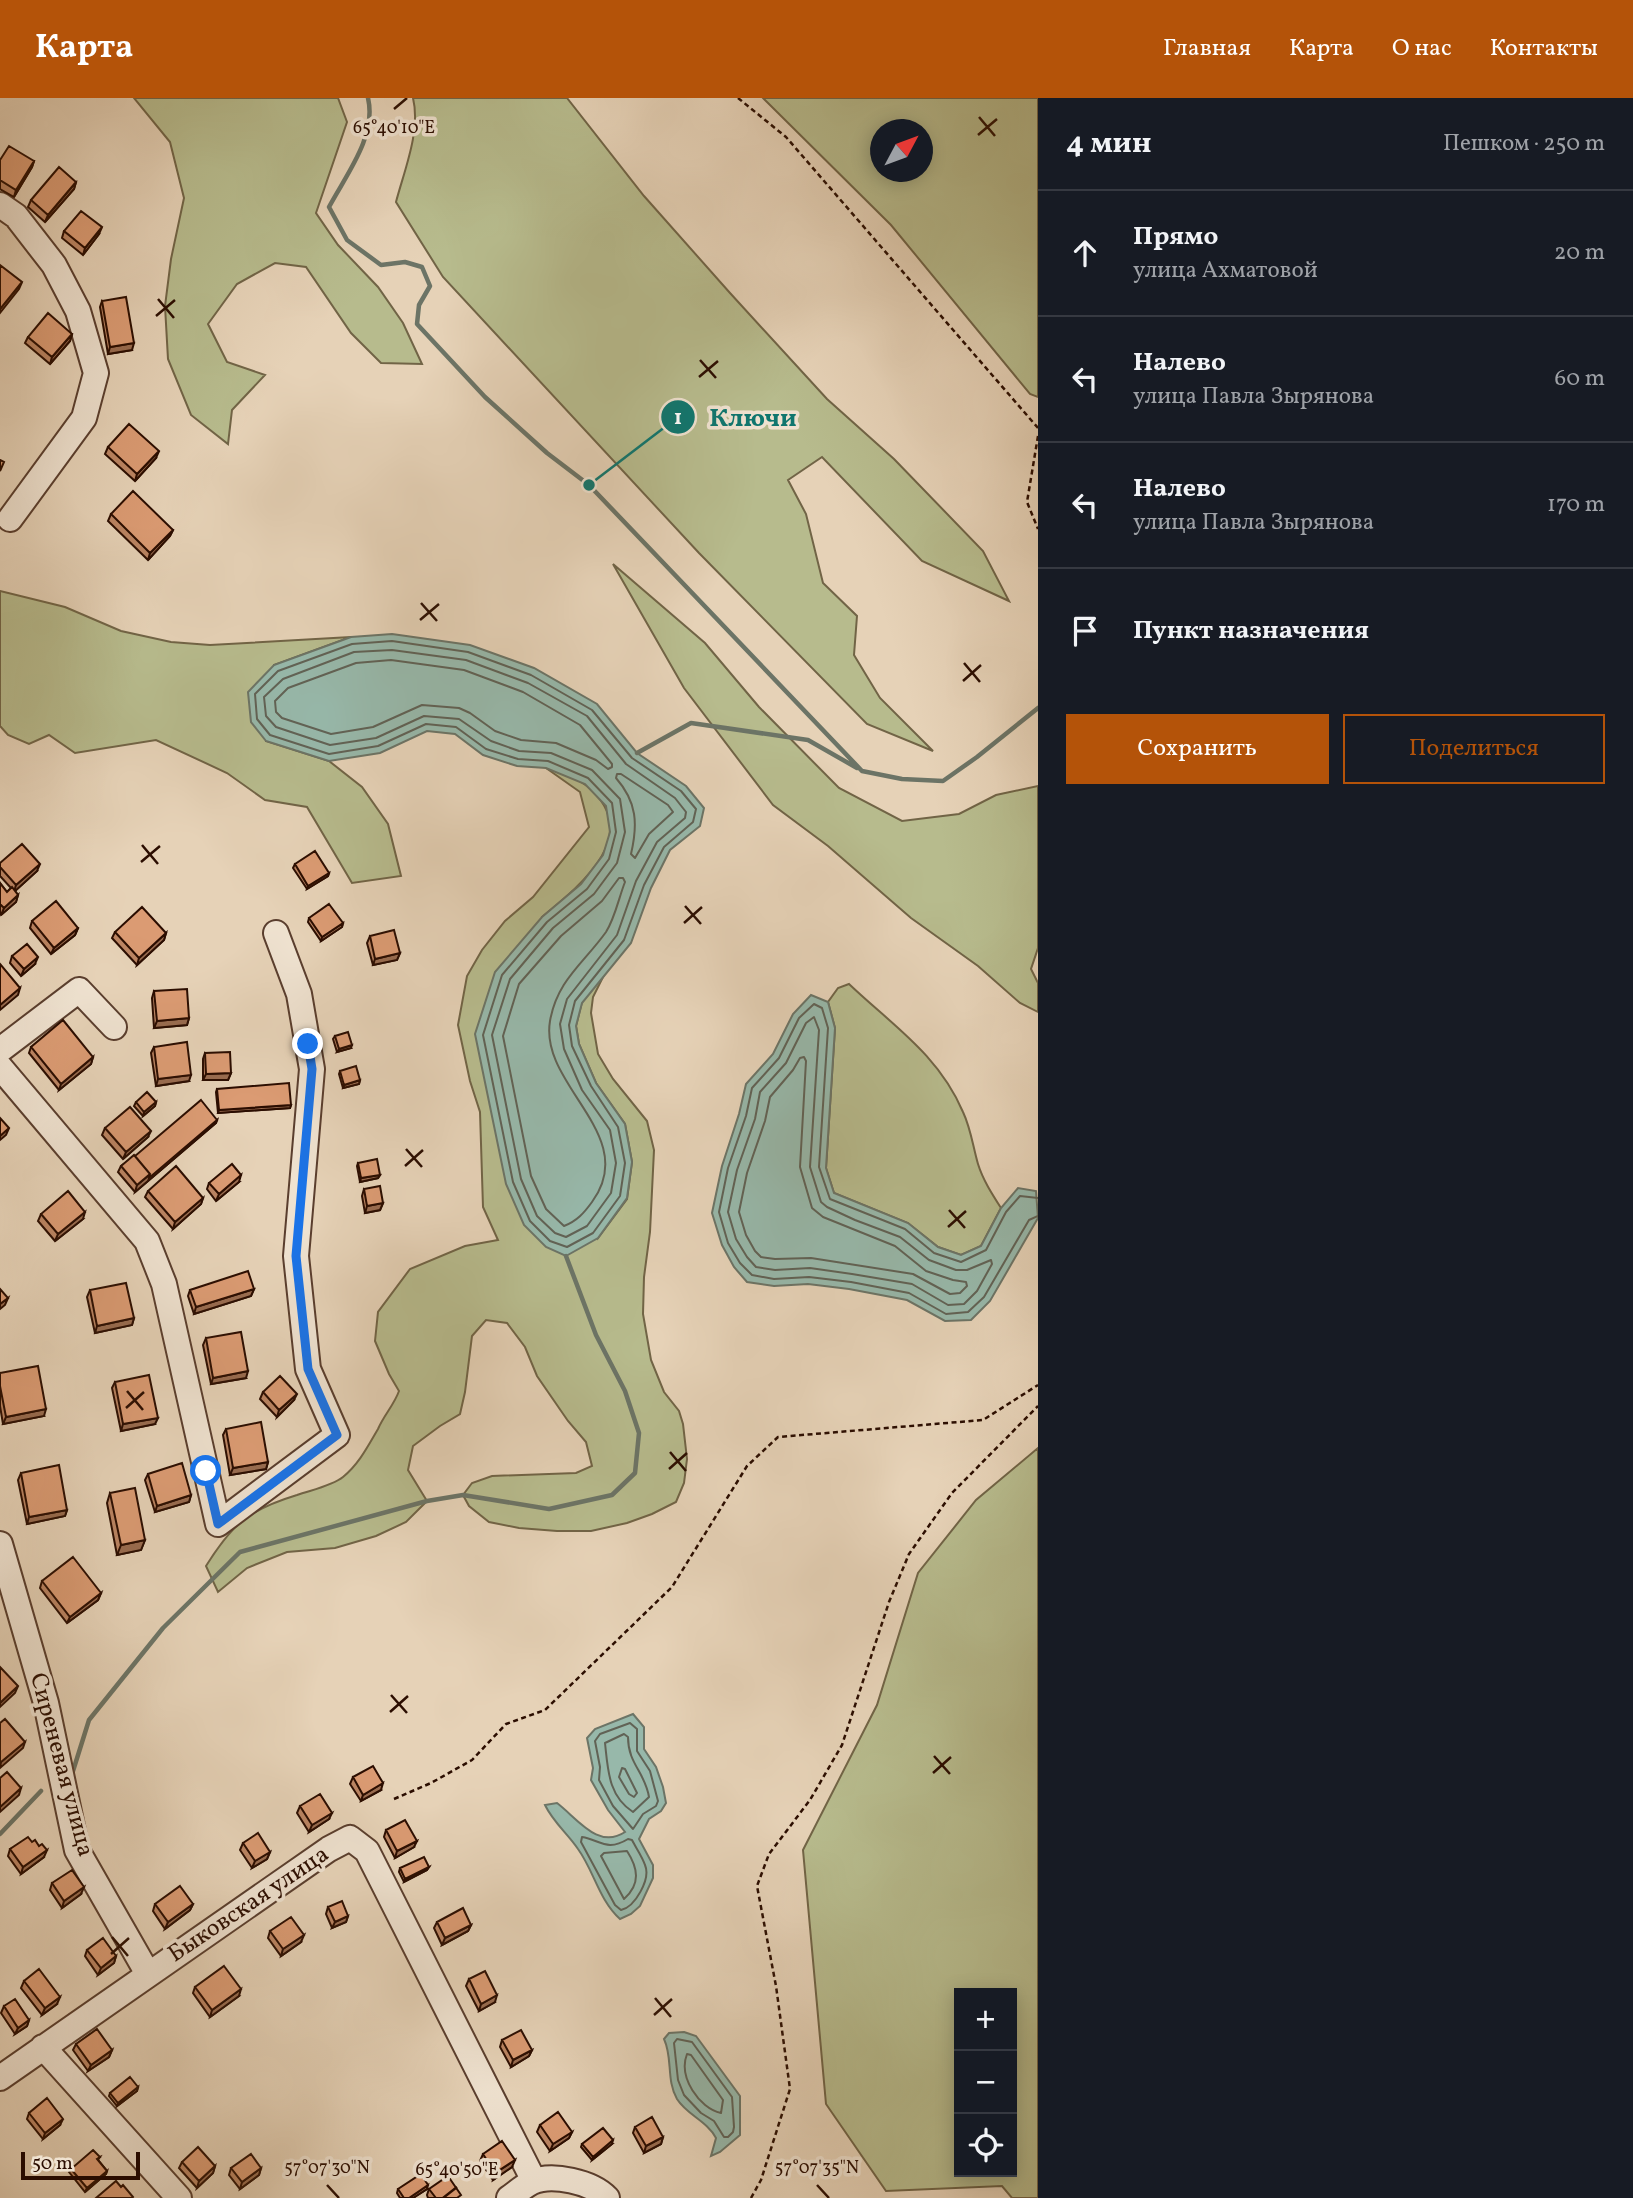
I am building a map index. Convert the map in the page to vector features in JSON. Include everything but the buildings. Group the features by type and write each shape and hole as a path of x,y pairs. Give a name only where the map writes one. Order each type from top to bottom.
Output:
{"street":[{"path":"0,205 16,216 54,265 78,311 96,373 84,418 10,519"},
{"path":"0,1067 147,1241 164,1284 218,1524 337,1435 308,1369 296,1256 312,1069 299,994 276,933"},
{"path":"0,1050 79,990 114,1027"},
{"name":"Сиреневая улица","path":"0,1544 8,1602 46,1703 77,1850 148,1975"},
{"name":"Быковская улица","path":"0,2078 329,1849 350,1838 368,1851 534,2181"},
{"path":"43,2047 180,2198"},
{"path":"509,2198 534,2181 567,2179 604,2195"}],"path":[{"path":"738,98 786,137 1038,428"},
{"path":"1038,436 1027,502 1038,529"},
{"path":"394,1799 431,1783 472,1760 506,1724 545,1710 672,1587 747,1466 778,1437 983,1420 1038,1385"},
{"path":"751,2198 761,2180 790,2089 776,1986 757,1886 769,1854 810,1800 842,1745 889,1602 909,1554 952,1493 1038,1406"}],"green space":[{"path":"134,98 338,98 347,122 316,213 338,245 378,287 403,323 422,364 381,363 351,333 306,267 275,263 237,284 208,324 227,362 265,375 232,410 228,444 191,415 168,359 165,306 171,259 184,198 170,142"},
{"path":"413,98 567,98 644,196 827,399 894,459 983,551 1009,601 922,561 822,457 788,480 806,514 823,583 857,616 854,655 880,698 933,751 867,724 699,553 443,277 396,202 413,137"},
{"path":"763,98 1038,98 1038,397 1030,394 891,225"},
{"path":"613,564 705,643 759,707 839,788 902,821 959,814 996,795 1038,786 1038,948 1031,969 1038,983 1038,1012 1020,1003 978,966 911,918 828,846 773,805 684,688"},
{"path":"0,591 65,607 121,631 171,642 210,645 351,637 274,665 266,741 329,761 362,787 388,824 401,876 352,883 307,807 265,800 227,773 156,740 75,753 49,735 29,744 8,735 0,726"},
{"path":"546,768 587,786 603,804 610,822 609,840 601,858 574,890 542,917 598,1238 627,1199 632,1162 625,1124 596,1083 579,1044 576,1026 582,1002 605,973 593,997 591,1013 598,1054 613,1079 647,1121 654,1150 643,1314 651,1360 664,1392 679,1411 683,1424 687,1459 684,1483 676,1502 627,1523 591,1531 519,1528 489,1522 469,1506 463,1495 472,1483 492,1476 576,1473 592,1466 586,1442 537,1376 525,1347 507,1323 486,1320 472,1336 460,1414 413,1446 408,1470 427,1501 406,1522 376,1536 335,1548 287,1552 247,1568 218,1592 206,1566 225,1539 243,1520 266,1506 343,1477 371,1442 399,1391 375,1341 378,1312 410,1269 465,1246 498,1240 483,1207 480,1112 458,1025 467,976 482,950 505,921 533,897 589,827 580,792"},
{"path":"849,984 913,1042 941,1073 953,1092 966,1118 982,1176 1001,1208 981,1246 961,1255 938,1247 908,1223 834,1193 826,1168 835,1028 828,1002 838,988"},
{"path":"1038,1448 1038,2198 1012,2198 1002,2186 886,2191 826,2104 803,1850 877,1705 918,1573 976,1500"}],"water":[{"path":"392,634 470,645 534,668 597,704 637,753 686,786 704,808 700,826 670,850 651,888 631,943 582,1003 576,1026 579,1044 596,1083 625,1124 632,1162 627,1198 598,1238 566,1256 546,1247 524,1225 506,1184 475,1034 495,972 542,917 581,884 603,855 610,832 606,806 585,784 546,768 517,766 483,755 455,734 427,731 380,753 329,761 266,741 251,722 248,692 274,665 351,637"},
{"path":"811,995 828,1002 835,1028 826,1168 834,1193 908,1223 938,1247 961,1255 981,1246 1001,1208 1018,1188 1036,1191 1038,1218 990,1301 971,1320 945,1321 907,1300 849,1289 808,1284 774,1286 747,1282 734,1267 722,1245 712,1213 722,1166 746,1084 773,1054 793,1014"},
{"path":"633,1714 644,1727 644,1749 656,1767 666,1803 661,1811 649,1819 639,1839 653,1865 653,1878 640,1906 620,1919 607,1903 578,1849 545,1805 557,1803 597,1835 615,1837 625,1832 608,1810 591,1780 593,1768 587,1738 595,1729"},
{"path":"684,2032 696,2036 740,2096 740,2135 711,2156 716,2138 708,2127 681,2105 672,2084 664,2039 669,2033"}],"waterway":[{"path":"368,98 370,112 364,141 329,207 347,240 381,265 405,262 422,267 430,286 419,305 417,324 485,397 547,453 589,485 862,771 902,779 943,781 1038,708"},
{"path":"637,753 691,723 808,740 857,768"},
{"path":"73,1771 89,1720 163,1628 240,1552 427,1501 463,1495 549,1509 612,1495 635,1473 639,1433 625,1391 596,1335 566,1256"},
{"path":"0,1834 41,1791"}],"place":[{"name":"Ключи","path":"589,485"}],"route":[{"path":"206,1471 218,1524 337,1435 308,1369 296,1256 312,1069 308,1044"}]}
